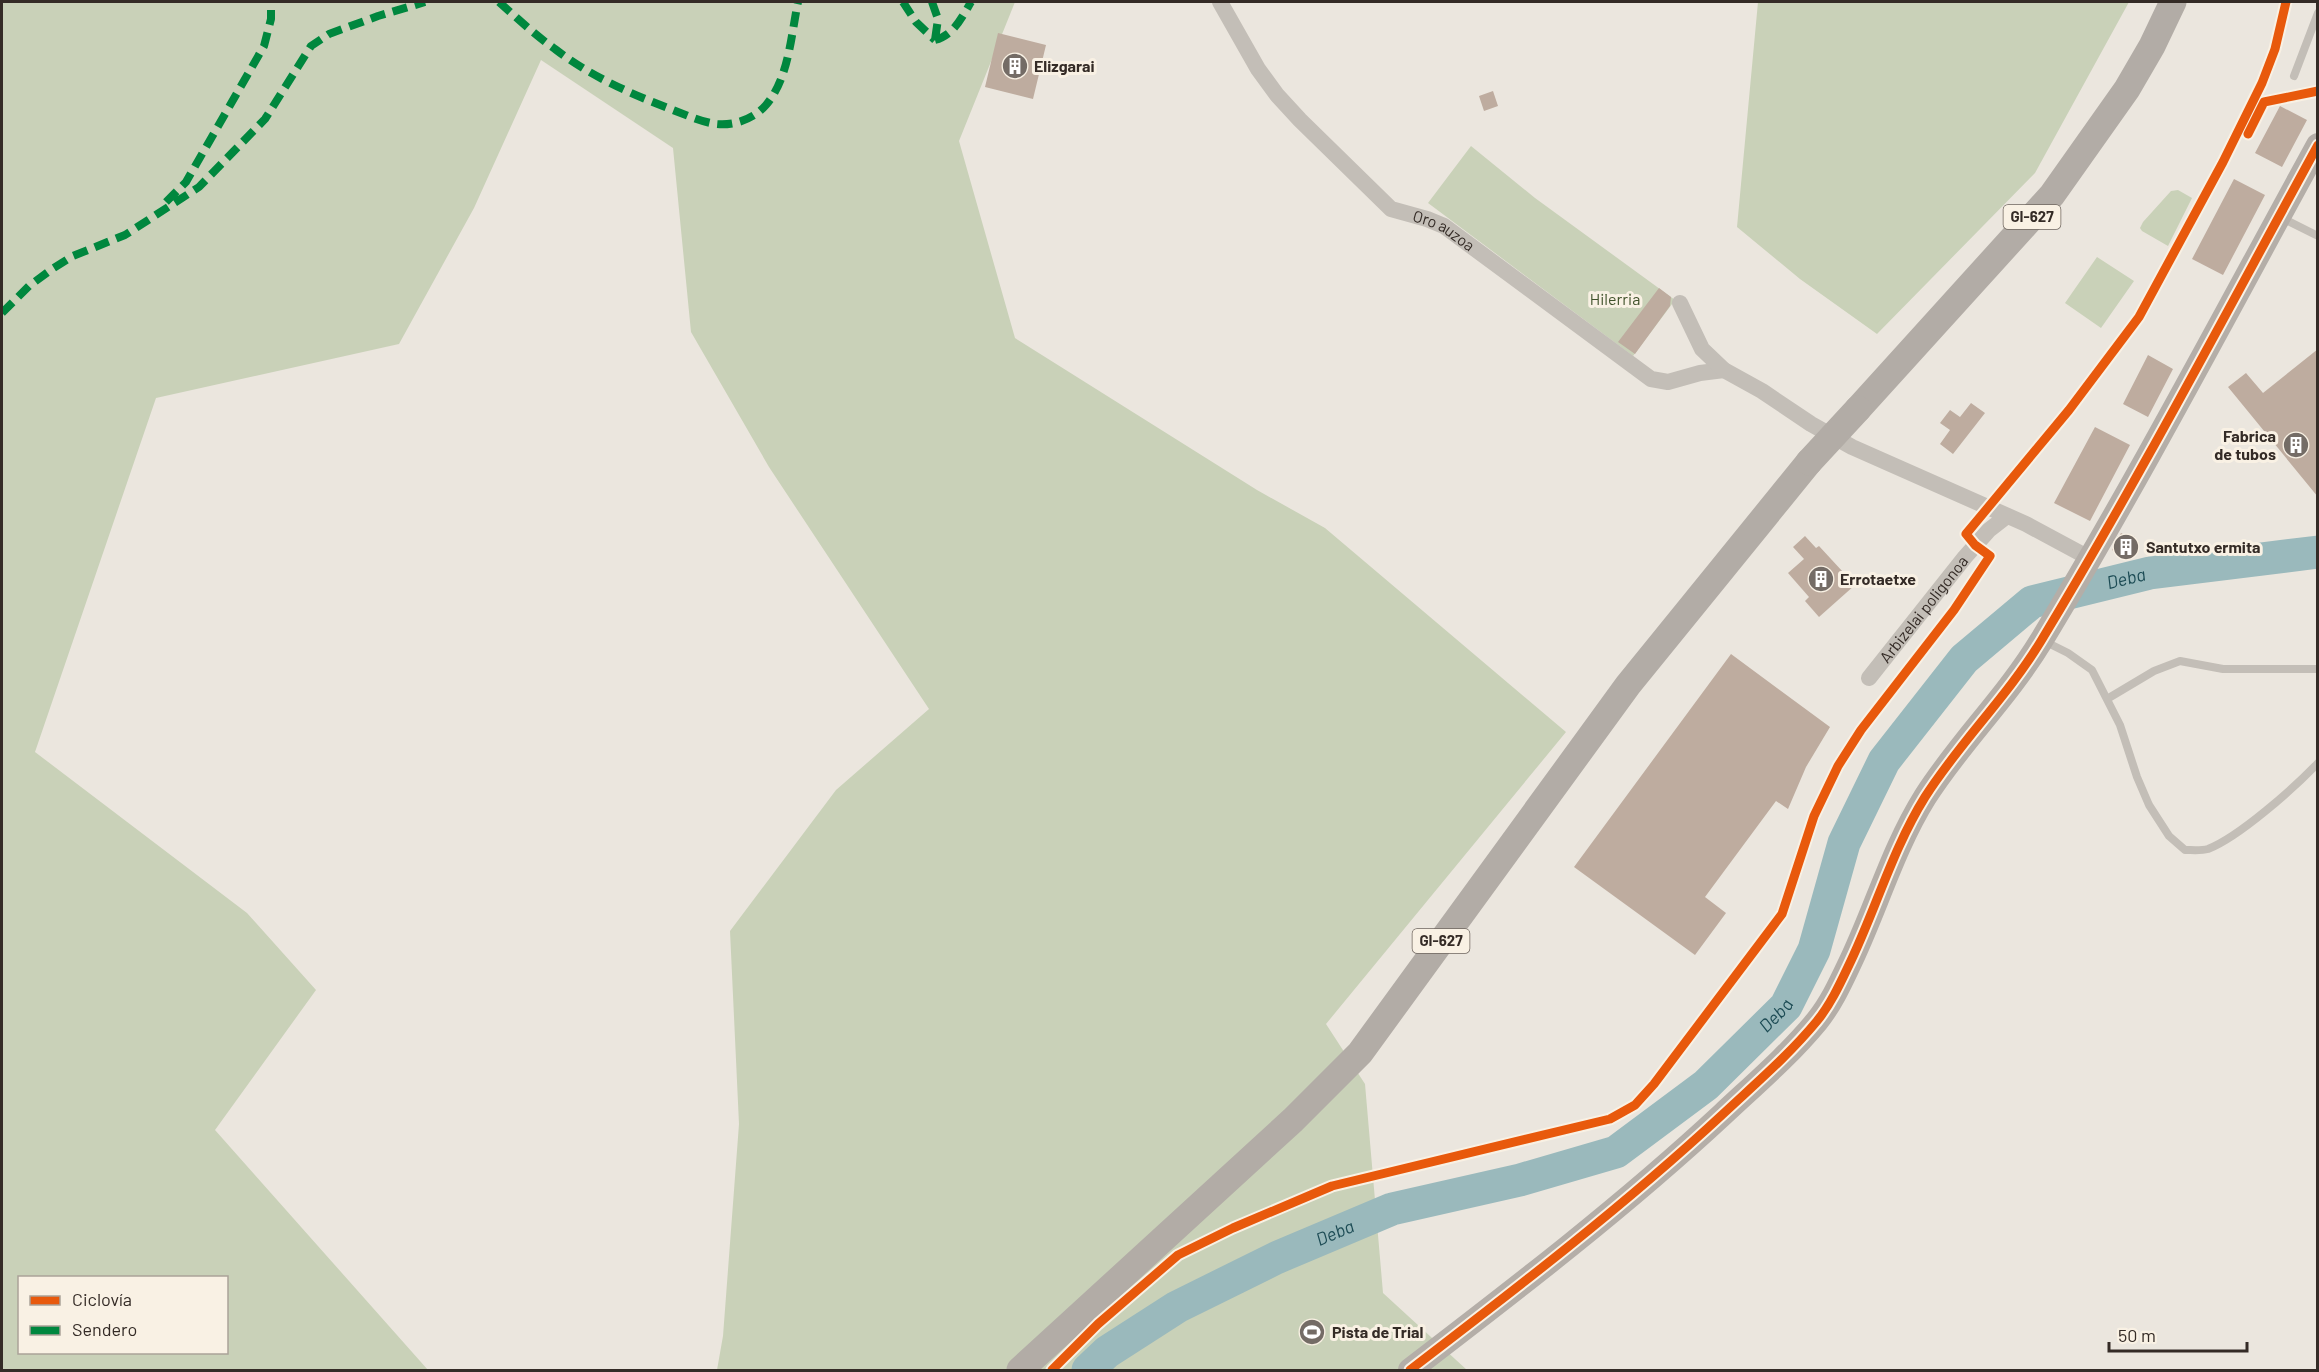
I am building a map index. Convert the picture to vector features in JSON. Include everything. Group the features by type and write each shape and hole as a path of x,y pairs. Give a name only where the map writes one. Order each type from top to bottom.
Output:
{"main road":[{"name":"GI-627","path":"1020,1371 1293,1120 1359,1053 1628,685 1809,462 2052,195 2127,89 2152,46 2173,2"}],"street":[{"name":"Oro auzoa","path":"1220,2 1240,40 1276,95 1391,208 1444,226 1651,379 1668,382 1700,373 1724,370"},
{"path":"1410,1371 1616,1210 1746,1092 1818,1020 1835,994 1854,956 1908,829 1924,799 1941,774 2013,685 2087,565 2318,145"},
{"path":"1680,303 1702,349 1724,370 1852,447 2026,524 2087,565"},
{"name":"Arbizelai poligonoa","path":"1869,678 1970,551 1989,530 2007,516"}],"lane":[{"path":"2294,76 2318,14"},
{"path":"2278,216 2316,235"},
{"path":"2046,632 2092,670 2120,725 2149,805 2169,836 2185,850 2206,850 2231,837 2300,781 2318,763"},
{"path":"2107,699 2154,671 2180,662 2223,669 2318,669"}],"green space":[{"path":"2,2 1015,2 959,141 1015,338 1257,490 1325,528 1566,732 1326,1024 1365,1084 1383,1293 1467,1370 717,1370 723,1336 739,1124 730,931 836,790 929,709 769,467 691,332 673,148 541,60 474,208 399,344 156,398 35,752 247,913 316,990 215,1130 428,1370 2,1370"},
{"path":"1758,2 2129,2 2035,173 1877,334 1800,279 1737,227"},
{"name":"Hilerria","path":"1471,146 1535,198 1675,300 1633,356 1428,203"},
{"path":"2178,190 2192,198 2168,246 2140,228 2171,191"},
{"path":"2097,257 2134,281 2101,328 2065,303"}],"building":[{"name":"Elizgarai","path":"998,33 1046,45 1033,99 985,87"},
{"path":"1493,91 1498,106 1484,111 1479,96"},
{"path":"2280,106 2307,120 2282,167 2255,153"},
{"path":"2234,179 2265,195 2223,275 2192,259"},
{"path":"1659,288 1671,297 1670,306 1635,354 1618,342"},
{"name":"Fabrica de tubos","path":"2318,349 2318,497 2228,387 2246,373 2263,393"},
{"path":"2148,355 2173,369 2148,417 2123,404"},
{"path":"1971,403 1985,413 1953,454 1940,444 1950,430 1940,423 1950,410 1960,417"},
{"path":"2095,427 2130,445 2090,521 2054,503"},
{"name":"Santutxo ermita","path":"2121,533 2139,543 2130,560 2112,550"},
{"name":"Errotaetxe","path":"1805,536 1816,548 1819,546 1855,585 1819,617 1805,601 1809,597 1788,573 1804,559 1793,547"},
{"path":"1731,654 1830,727 1806,767 1788,809 1776,801 1705,897 1726,913 1695,955 1574,867"}],"waterway":[{"name":"Deba","path":"1088,1370 1107,1352 1177,1307 1276,1258 1392,1209 1520,1180 1616,1152 1706,1085 1786,1006 1814,950 1844,843 1884,761 1964,659 2032,602 2150,573 2318,552"}],"marked path":[{"path":"166,202 186,182 264,46 271,19 271,2"},
{"path":"2,313 29,286 52,269 73,256 125,235 199,187 265,119 311,46 329,34 425,2"},
{"path":"499,2 568,59 611,84 689,116 723,124 743,121 756,114 774,94 788,56 798,2"},
{"path":"903,2 916,22 935,40"},
{"path":"932,2 938,19 935,40"},
{"path":"935,40 942,38 952,30 971,2"}],"cycle path":[{"path":"1052,1370 1098,1324 1178,1255 1233,1228 1332,1186 1610,1119 1635,1105 1654,1084 1782,914 1814,816 1838,766 1861,730 1954,610 1990,556 1975,545 1966,534 2069,410 2139,317 2223,162 2262,83 2275,49 2286,2"},
{"path":"2248,134 2264,102 2318,91"},
{"path":"1410,1370 1609,1214 1686,1148 1772,1069 1822,1015 1858,946 1913,817 1953,757 2028,662 2041,641 2148,457 2318,145"}],"place":[{"name":"Elizgarai","path":"1015,66"},
{"name":"Fabrica de tubos","path":"2296,445"},
{"name":"Santutxo ermita","path":"2126,547"},
{"name":"Errotaetxe","path":"1821,579"},
{"name":"Pista de Trial","path":"1312,1332"}]}
